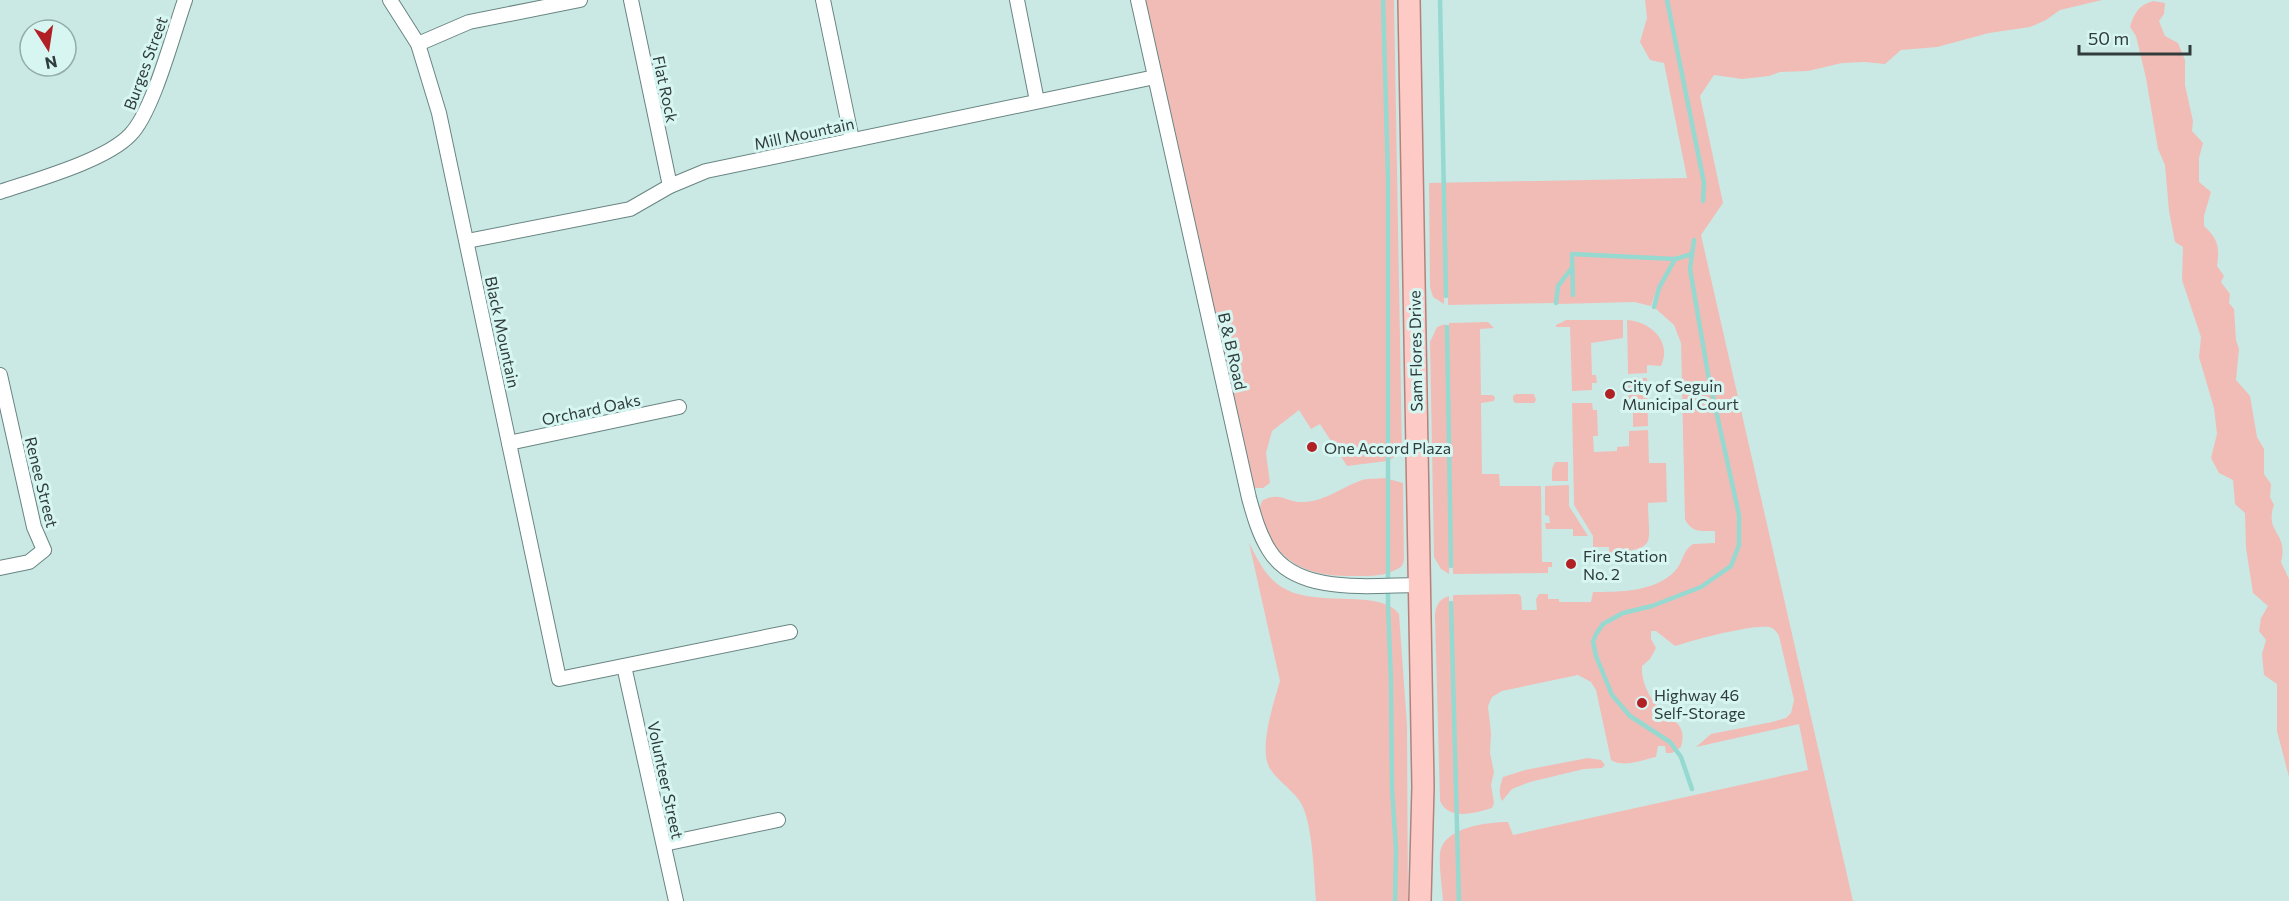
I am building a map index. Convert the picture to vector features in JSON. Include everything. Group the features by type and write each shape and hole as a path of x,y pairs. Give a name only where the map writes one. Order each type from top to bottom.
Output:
{"main road":[{"name":"Sam Flores Drive","path":"1409,0 1423,846 1420,901"},
{"name":"Sam Flores Drive","path":"1423,846 1429,901"}],"street":[{"name":"Burges Street","path":"0,192 66,170 122,143 131,134 142,120 150,102 185,0"},
{"name":"Black Mountain","path":"390,0 418,44 439,113 559,679 624,666"},
{"path":"418,44 469,22 580,0"},
{"name":"Flat Rock","path":"631,0 670,186"},
{"path":"823,0 852,140"},
{"path":"1017,0 1037,101"},
{"name":"B & B Road","path":"1138,0 1249,498 1261,536 1269,552 1280,564 1293,574 1309,580 1327,584 1419,585"},
{"name":"Mill Mountain","path":"467,242 630,209 670,186 706,171 1155,77"},
{"name":"Renee Street","path":"0,375 34,527 44,550 29,562 0,568"},
{"name":"Orchard Oaks","path":"510,444 679,408"},
{"path":"624,666 790,632"},
{"name":"Volunteer Street","path":"624,666 676,901"},
{"path":"664,844 778,820"}],"shaded area":[{"path":"1145,0 1394,0 1402,453 1387,461 1347,466 1320,424 1311,429 1299,410 1272,431 1266,453 1270,483 1263,488 1254,488"},
{"path":"1645,0 2102,0 2060,10 2030,27 1989,33 1937,47 1901,50 1885,64 1842,63 1808,71 1780,72 1769,76 1742,79 1714,75 1700,96 1723,203 1701,235 1853,901 1443,901 1440,853 1443,844 1449,837 1468,828 1489,823 1508,822 1513,835 1808,770 1799,724 1696,747 1711,734 1772,722 1786,718 1791,713 1794,700 1779,636 1775,630 1761,627 1737,630 1675,646 1656,631 1651,631 1651,639 1656,648 1650,659 1642,666 1643,680 1648,693 1657,705 1680,727 1681,747 1672,753 1666,753 1665,746 1658,746 1656,757 1633,763 1611,760 1596,690 1591,682 1578,675 1502,691 1492,697 1488,706 1491,733 1490,753 1494,772 1491,785 1494,803 1492,808 1463,814 1450,811 1440,801 1435,617 1442,599 1449,596 1449,610 1453,610 1453,595 1518,594 1521,596 1522,610 1537,610 1536,599 1539,594 1548,594 1548,599 1559,599 1559,602 1591,602 1593,592 1636,589 1657,583 1675,571 1693,544 1715,543 1715,531 1694,529 1687,524 1685,519 1681,343 1674,325 1655,308 1660,289 1657,288 1651,306 1634,302 1558,304 1557,296 1555,303 1448,305 1448,289 1444,289 1444,304 1433,297 1430,287 1429,183 1687,178 1664,63 1650,60 1640,42 1647,18"},
{"path":"2153,1 2165,3 2164,14 2159,21 2165,36 2178,43 2185,60 2185,85 2193,121 2192,131 2203,143 2199,158 2199,182 2211,192 2204,216 2204,226 2217,244 2217,266 2224,276 2221,282 2230,294 2229,303 2234,309 2236,340 2239,349 2236,380 2250,396 2257,437 2264,449 2264,474 2271,484 2270,497 2274,505 2272,522 2282,544 2281,562 2289,579 2289,777 2277,731 2277,684 2264,675 2262,654 2266,640 2259,631 2261,618 2268,606 2253,593 2246,548 2245,513 2235,504 2233,480 2219,473 2211,458 2217,434 2214,408 2199,357 2201,337 2182,280 2183,247 2175,242 2169,211 2165,165 2158,149 2136,36 2130,27 2138,10"},
{"path":"1566,320 1623,320 1623,338 1591,343 1592,375 1596,375 1597,383 1592,383 1592,390 1572,391 1570,327 1556,327 1556,325"},
{"path":"1627,320 1643,324 1657,334 1664,348 1661,366 1647,365 1647,373 1628,374"},
{"path":"1488,322 1494,328 1480,329 1481,395 1495,397 1494,401 1481,403 1482,474 1499,474 1500,486 1541,486 1542,562 1552,562 1552,567 1548,567 1548,573 1453,574 1453,558 1449,558 1449,574 1441,569 1434,557 1430,342 1437,327 1445,324 1445,335 1449,335 1449,323"},
{"path":"1632,378 1647,378 1648,426 1633,427 1633,407 1629,406 1628,383 1632,383"},
{"path":"1534,394 1536,400 1534,403 1515,403 1513,396"},
{"path":"1572,403 1592,403 1593,410 1597,410 1598,436 1593,436 1594,452 1617,451 1617,447 1629,446 1629,431 1648,430 1649,463 1666,463 1667,502 1648,503 1649,537 1643,547 1609,555 1609,547 1593,547 1593,536 1574,505"},
{"path":"1555,462 1568,462 1568,481 1552,481 1552,469"},
{"path":"1385,478 1403,483 1404,560 1402,566 1393,571 1367,576 1317,573 1292,562 1272,542 1264,527 1260,510 1263,500 1279,497 1298,502 1312,501 1362,480"},
{"path":"1569,485 1569,506 1588,536 1573,536 1573,529 1546,529 1545,523 1550,523 1549,516 1545,515 1545,486"},
{"path":"1249,543 1267,574 1289,591 1305,596 1376,601 1389,606 1399,614 1407,725 1408,901 1316,901 1306,814 1295,795 1272,772 1266,758 1268,724 1280,681"},
{"path":"1588,758 1601,760 1605,765 1602,768 1584,769 1530,782 1512,789 1502,801 1500,789 1503,777 1525,770"}],"waterway":[{"path":"1383,0 1388,178 1388,606 1392,788 1396,850 1395,901"},
{"path":"1440,0 1446,296"},
{"path":"1667,0 1704,183 1703,201"},
{"path":"1692,789 1681,757 1670,742 1630,716 1612,695 1596,656 1593,642 1603,624 1623,613 1652,606 1701,587 1731,566 1739,545 1739,515 1708,374 1690,269 1694,240"},
{"path":"1573,295 1572,254 1675,259"},
{"path":"1654,307 1659,288 1675,259 1692,254"},
{"path":"1556,303 1558,286 1571,269"},
{"path":"1447,327 1451,566"},
{"path":"1451,603 1459,901"}],"place":[{"name":"City of Seguin Municipal Court","path":"1610,394"},
{"name":"One Accord Plaza","path":"1312,447"},
{"name":"Fire Station No. 2","path":"1571,564"},
{"name":"Highway 46 Self-Storage","path":"1642,703"}]}
